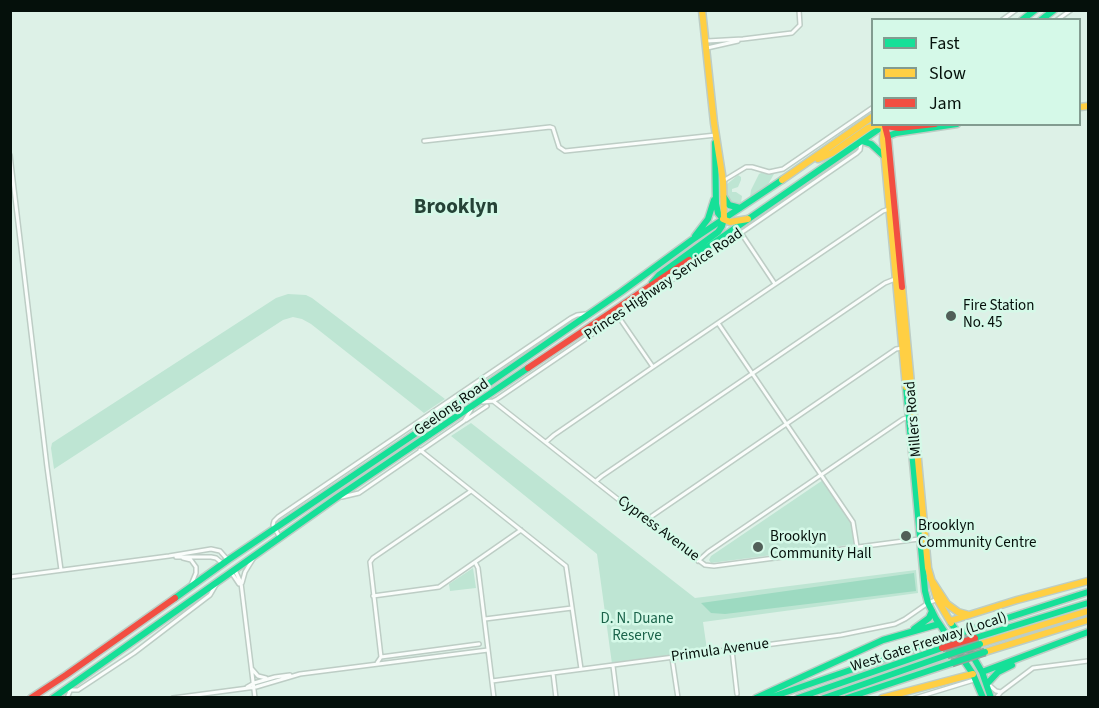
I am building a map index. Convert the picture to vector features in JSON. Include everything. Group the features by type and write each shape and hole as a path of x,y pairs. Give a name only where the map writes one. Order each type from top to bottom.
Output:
{"main road":[{"path":"649,287 659,275 718,232 724,219 702,10"},
{"name":"Geelong Road","path":"31,698 871,118"},
{"path":"809,162 832,153 870,127 878,126"},
{"name":"Geelong Road","path":"53,698 336,498 750,219 884,126"},
{"name":"Millers Road","path":"885,126 888,136 890,209 898,279"},
{"name":"Millers Road","path":"885,126 883,138 887,157 905,348 924,583 932,611 974,677 983,697"},
{"path":"890,126 922,128"},
{"path":"888,136 942,126"},
{"path":"862,141 870,143 887,157"},
{"path":"692,240 708,219 719,181"},
{"path":"716,194 718,212 724,219 730,222 750,219"},
{"path":"723,195 729,204 740,208"},
{"path":"603,304 610,313"},
{"name":"Millers Road","path":"922,539 930,578 939,598"},
{"path":"226,562 232,570"},
{"path":"756,698 871,645 1017,600 1089,581"},
{"name":"West Gate Freeway (Local)","path":"770,698 857,666 1089,592"},
{"path":"939,598 953,609 972,615"},
{"path":"939,598 950,621 982,672 991,698"},
{"path":"798,698 942,648 1089,603"},
{"path":"909,632 929,618 932,611"},
{"path":"824,698 980,644 1089,611"},
{"name":"West Gate Freeway (Local)","path":"847,698 1089,620"},
{"path":"882,698 974,677 1089,632"},
{"path":"987,684 998,672 1062,642"}],"street":[{"path":"706,45 792,33 800,25 799,10"},
{"path":"706,45 727,45 743,39"},
{"path":"719,181 746,167 769,172 783,169 871,109"},
{"path":"424,141 549,127 553,128 559,147 565,151 716,134"},
{"name":"Princes Highway Service Road","path":"476,403 493,401 555,359 858,152 862,141"},
{"path":"10,155 60,570"},
{"path":"546,442 883,210 890,209"},
{"path":"741,232 775,284"},
{"path":"596,482 885,283 898,279"},
{"path":"618,316 653,367"},
{"path":"718,323 853,522 857,547"},
{"path":"555,359 561,346"},
{"path":"647,522 652,516 896,349 905,348"},
{"name":"Cypress Avenue","path":"493,401 705,565 714,566 922,539"},
{"path":"464,421 476,403"},
{"path":"336,498 359,493 487,406"},
{"path":"698,561 704,554 821,474 903,419 911,417"},
{"path":"420,450 566,566 581,669"},
{"path":"388,663 381,657 370,562 471,490"},
{"path":"274,529 280,538"},
{"path":"373,596 437,588 521,530"},
{"path":"10,577 213,549 221,552 226,562"},
{"path":"242,588 245,572 257,553"},
{"path":"169,556 212,557 226,562"},
{"path":"169,556 189,560 195,565 196,571 190,587"},
{"path":"475,562 478,568 494,698"},
{"path":"232,570 240,580 242,588 255,698"},
{"path":"67,698 67,690 78,690 134,653 210,595 219,579"},
{"name":"Primula Avenue","path":"492,681 841,635 884,627 905,619 939,598"},
{"path":"485,620 573,608"},
{"path":"376,664 381,657 479,644"},
{"path":"454,647 455,654"},
{"path":"251,664 253,671 265,678 488,650"},
{"path":"732,650 738,693"},
{"path":"672,658 678,698"},
{"path":"996,698 1035,668 1089,661"},
{"path":"613,666 617,698"},
{"path":"553,673 556,698"},
{"path":"173,698 246,688 300,674"},
{"path":"254,686 275,677"},
{"path":"915,698 927,696 974,677"},
{"path":"987,684 996,692 1001,692"}],"green space":[{"path":"761,173 774,174 767,186 750,197 751,190"},
{"path":"738,175 741,180 732,192 742,196 741,203 735,205 727,199 726,185"},
{"path":"288,294 306,295 312,298 445,399 424,413 311,324 293,317 283,320 54,469 52,443 276,298"},
{"name":"D. N. Duane Reserve","path":"471,423 695,598 916,570 918,593 703,622 707,650 612,664 597,554 451,436"},
{"path":"823,480 852,523 856,544 711,563 709,560 711,556"},
{"path":"473,568 476,588 450,591 449,584"},
{"path":"914,573 916,591 725,614 711,613 701,603"}],"traffic: fast":[{"path":"1025,18 1035,10"},
{"path":"1044,18 1054,10"},
{"path":"689,260 883,126"},
{"path":"888,136 943,126"},
{"path":"862,141 871,144 884,156"},
{"path":"715,143 716,204 718,213 723,219"},
{"path":"175,598 782,180"},
{"path":"724,197 729,205 740,208"},
{"path":"695,236 708,219 714,200"},
{"path":"652,283 659,275 718,232 724,219"},
{"path":"53,698 336,498 528,368"},
{"path":"906,387 925,591 936,619 973,674 983,698"},
{"path":"970,630 1088,592"},
{"path":"975,638 1088,603"},
{"path":"914,629 929,618 932,611"},
{"path":"951,623 982,672 991,698"},
{"path":"756,698 883,640 939,624"},
{"path":"938,640 970,630"},
{"path":"982,672 1088,632"},
{"path":"769,698 938,640"},
{"path":"947,655 980,644"},
{"path":"798,698 942,648"},
{"path":"952,663 985,652"},
{"path":"824,698 947,655"},
{"path":"847,698 952,663"},
{"path":"987,684 998,672 1012,665"}],"traffic: slow":[{"path":"702,10 714,123 723,181 724,219"},
{"path":"1081,107 1088,106"},
{"path":"782,180 871,118"},
{"path":"818,159 832,153 873,126"},
{"path":"884,126 883,140 906,387"},
{"path":"723,219 730,222 748,219"},
{"path":"902,287 928,568 937,599 951,623"},
{"path":"930,578 947,604 958,612 969,615"},
{"path":"950,621 1088,581"},
{"path":"980,644 1088,611"},
{"path":"985,652 1088,620"},
{"path":"882,698 973,674"}],"traffic: jam":[{"path":"885,126 899,128 917,126"},
{"path":"885,126 902,287"},
{"path":"528,368 689,260"},
{"path":"31,698 175,598"},
{"path":"942,648 975,638"}],"place":[{"name":"Fire Station No. 45","path":"951,316"},
{"name":"Brooklyn Community Centre","path":"906,536"},
{"name":"Brooklyn Community Hall","path":"758,547"}],"district":[{"name":"Brooklyn","path":"456,208"}]}
